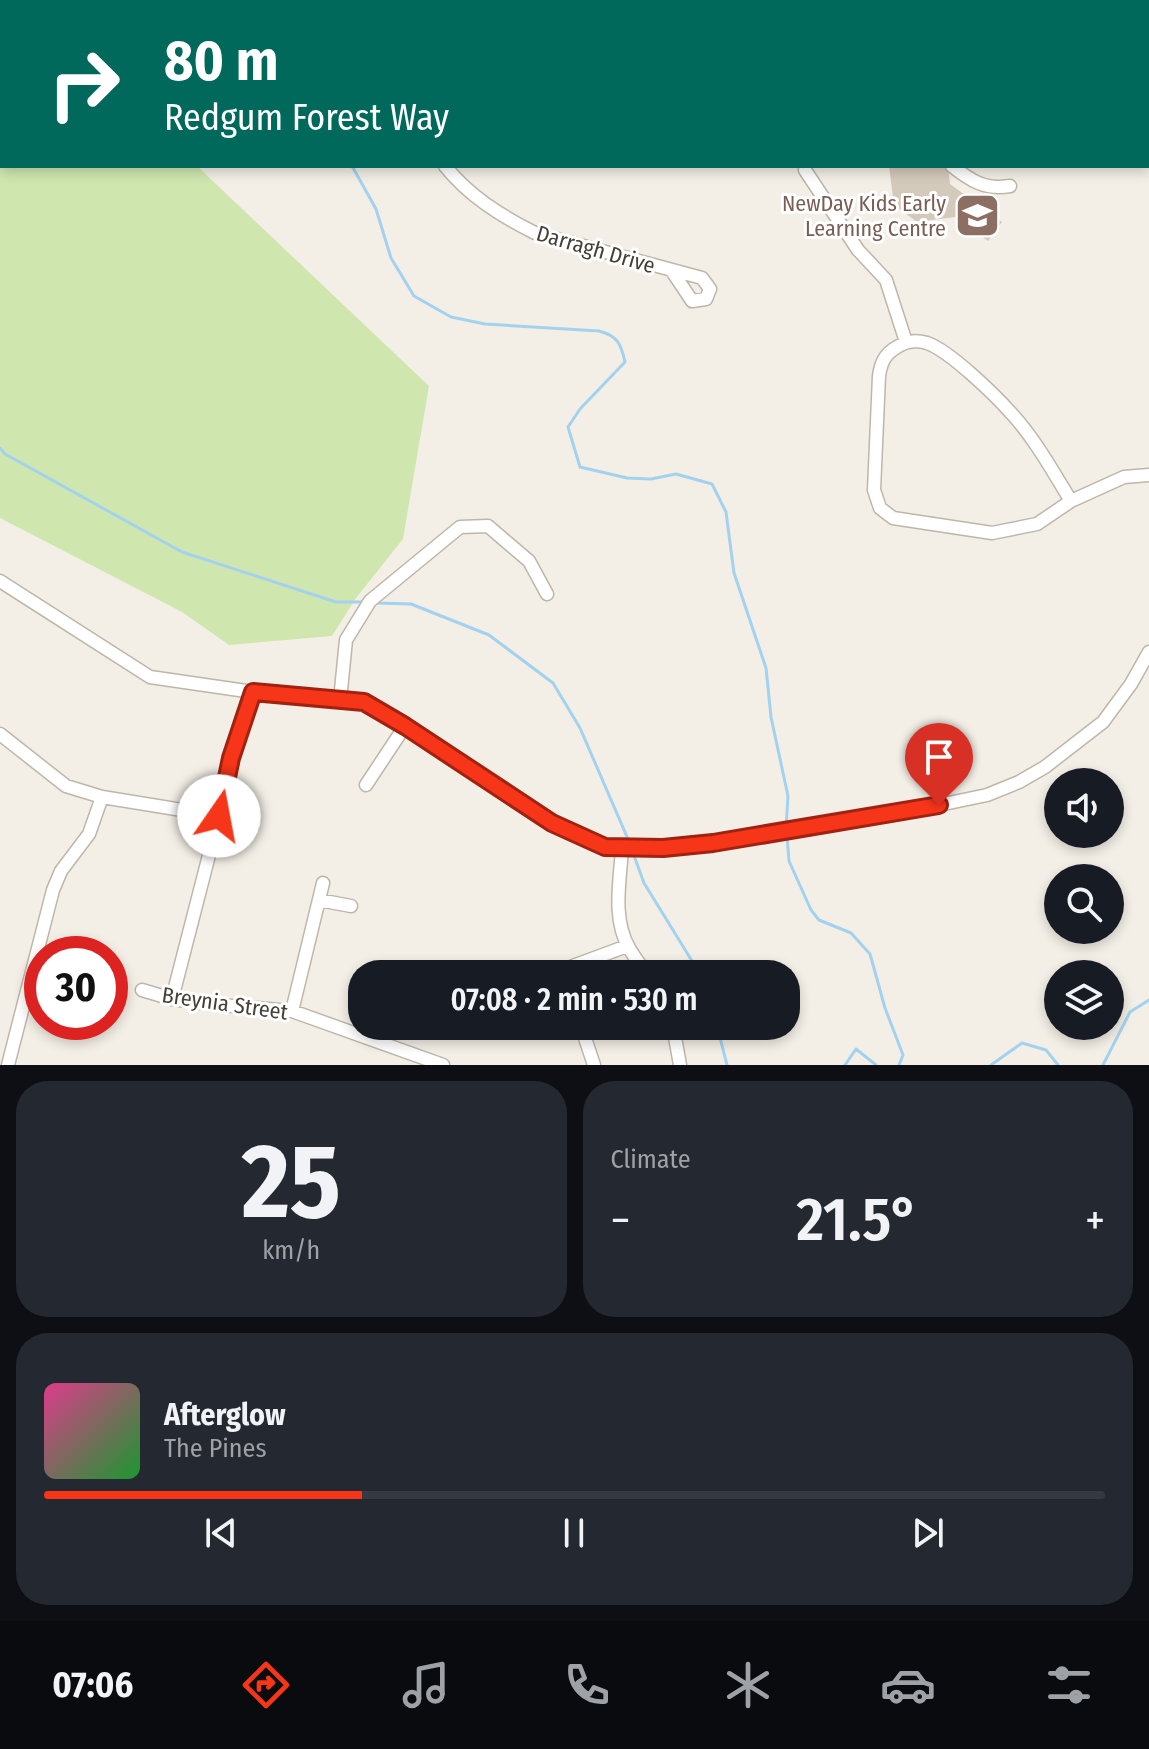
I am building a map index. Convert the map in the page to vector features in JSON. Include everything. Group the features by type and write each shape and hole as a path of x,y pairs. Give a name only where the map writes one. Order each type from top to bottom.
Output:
{"street":[{"name":"Darragh Drive","path":"447,168 478,199 535,233 672,271"},
{"path":"955,168 973,182 986,187 1010,186"},
{"path":"805,170 858,250 886,280 906,342"},
{"path":"1071,501 1013,415 959,365 930,344 906,342 888,353 881,363 879,376 874,490 875,498 886,514 992,533 1037,524 1071,501 1124,477 1149,475"},
{"path":"340,700 346,640 370,601 460,527 488,526 529,561 547,594"},
{"path":"0,581 150,677 253,692 363,701 552,823 605,847 622,849 713,843 824,826 987,795 1045,767 1103,722 1131,684 1149,652"},
{"path":"172,999 231,758 253,692"},
{"path":"366,785 405,726"},
{"path":"0,734 66,786 102,797 219,816"},
{"path":"8,1065 53,890 61,871 89,834 102,797"},
{"path":"622,849 618,910 627,946 636,960"},
{"path":"292,1011 323,883"},
{"path":"319,900 351,906"},
{"path":"589,960 627,946"},
{"name":"Breynia Street","path":"142,990 172,999 292,1011 443,1065"},
{"path":"586,1040 594,1065"},
{"path":"676,1040 680,1065"}],"green space":[{"path":"0,168 199,168 429,386 403,539 356,598 332,636 229,645 182,612 0,518"}],"building":[{"path":"889,168 948,168 950,184 1002,222 988,241 955,217 917,222 894,205"}],"waterway":[{"path":"353,168 376,209 391,258 414,296 451,317 485,324 599,331 611,335 618,342 625,362 580,409 568,427 580,467 627,478 651,479 676,474 712,484 726,512 734,573 766,668 771,717 788,796 786,828"},
{"path":"0,448 5,454 182,552 336,602 364,602"},
{"path":"376,603 411,604 489,635 553,683 580,728 631,846"},
{"path":"787,836 789,861 811,910 819,920 851,933 870,954 885,1008 903,1055 899,1065"},
{"path":"633,853 644,883 691,960"},
{"path":"1103,1065 1130,1012 1149,1000"},
{"path":"721,1040 727,1065"},
{"path":"991,1065 1022,1043 1046,1050 1058,1065"},
{"path":"845,1065 856,1049 876,1065"}],"place":[{"name":"NewDay Kids Early Learning Centre","path":"977,216"}],"route":[{"path":"219,816 231,758 253,692 364,702 552,823 605,847 663,848 713,843 939,805"}]}
